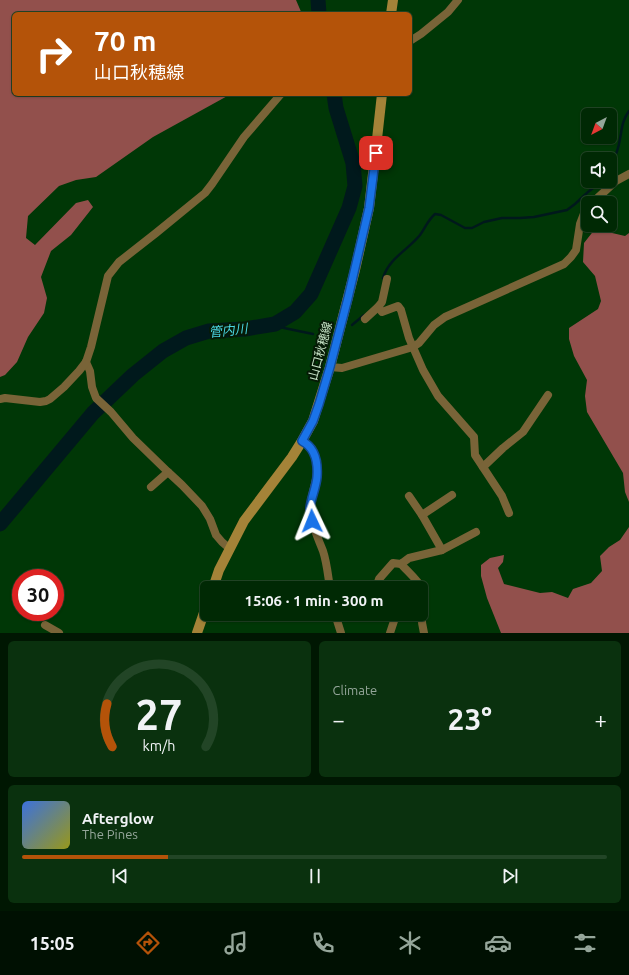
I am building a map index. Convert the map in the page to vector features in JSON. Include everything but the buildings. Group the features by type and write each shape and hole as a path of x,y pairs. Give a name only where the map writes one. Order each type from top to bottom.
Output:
{"main road":[{"path":"391,12 393,0"},
{"name":"山口秋穂線","path":"215,581 229,548 244,521 287,463 313,421 330,367 369,208 382,96"},
{"path":"197,633 201,621"}],"street":[{"path":"412,40 448,12 458,0"},
{"path":"0,399 5,398 40,402 46,401 64,387 80,371 86,362 91,347 108,276 119,262 205,193 244,137 279,96"},
{"path":"600,196 616,181 629,174"},
{"path":"330,367 342,368 413,347 419,343 434,325 445,317 564,264 576,250 581,221"},
{"path":"365,320 382,302 387,279"},
{"path":"378,307 382,312 398,306 401,310 409,338 423,370 438,396 474,437 475,455 502,496 509,513"},
{"path":"86,362 90,371 92,387 96,398 111,412 133,438 202,506 210,519 216,535 229,548"},
{"path":"483,467 523,432 548,395"},
{"path":"302,441 314,452 317,465 317,478 310,509 312,521 326,563 329,581"},
{"path":"151,487 168,472"},
{"path":"422,515 452,495"},
{"path":"408,496 422,515 442,550"},
{"path":"401,564 409,558 442,550 476,532"},
{"path":"379,581 393,563 401,564 418,583 423,590 424,601 422,608 422,626 424,633"},
{"path":"337,621 341,633"},
{"path":"390,633 394,621"},
{"path":"45,625 59,633"}],"shaded area":[{"path":"0,0 296,0 301,12 12,12 12,96 227,96 153,137 96,177 76,180 59,186 28,216 26,238 35,245 76,203 88,200 93,207 71,235 51,251 41,277 47,298 44,313 28,337 17,362 5,375 0,377"},
{"path":"593,232 608,232 625,236 629,233 629,502 625,492 623,473 587,412 585,396 587,380 574,356 569,339 569,328 598,309 601,301 595,276 583,262 584,243"},
{"path":"629,527 629,633 501,633 487,598 481,576 481,565 490,558 504,555 503,562 498,568 504,584 540,593 552,592 568,598 573,589 591,583 602,571 600,556 609,547 620,540"}],"waterway":[{"name":"管内川","path":"318,0 319,12"},
{"name":"管内川","path":"0,524 93,413 133,375 163,351 186,338 209,331 245,329 275,324 295,312 311,294 349,208 355,186 353,163 336,108 334,96"},
{"path":"616,152 623,123 629,111"},
{"path":"383,278 394,260 420,235 428,221 435,214 441,215 465,228 472,228 484,222 502,218 534,217 567,210 593,188"},
{"path":"352,325 364,315"},
{"path":"275,324 284,328 313,334"},
{"path":"323,336 330,334"}],"route":[{"path":"312,521 310,509 317,478 317,465 314,452 302,441 313,421 319,404 348,298 369,208 376,153"}]}
